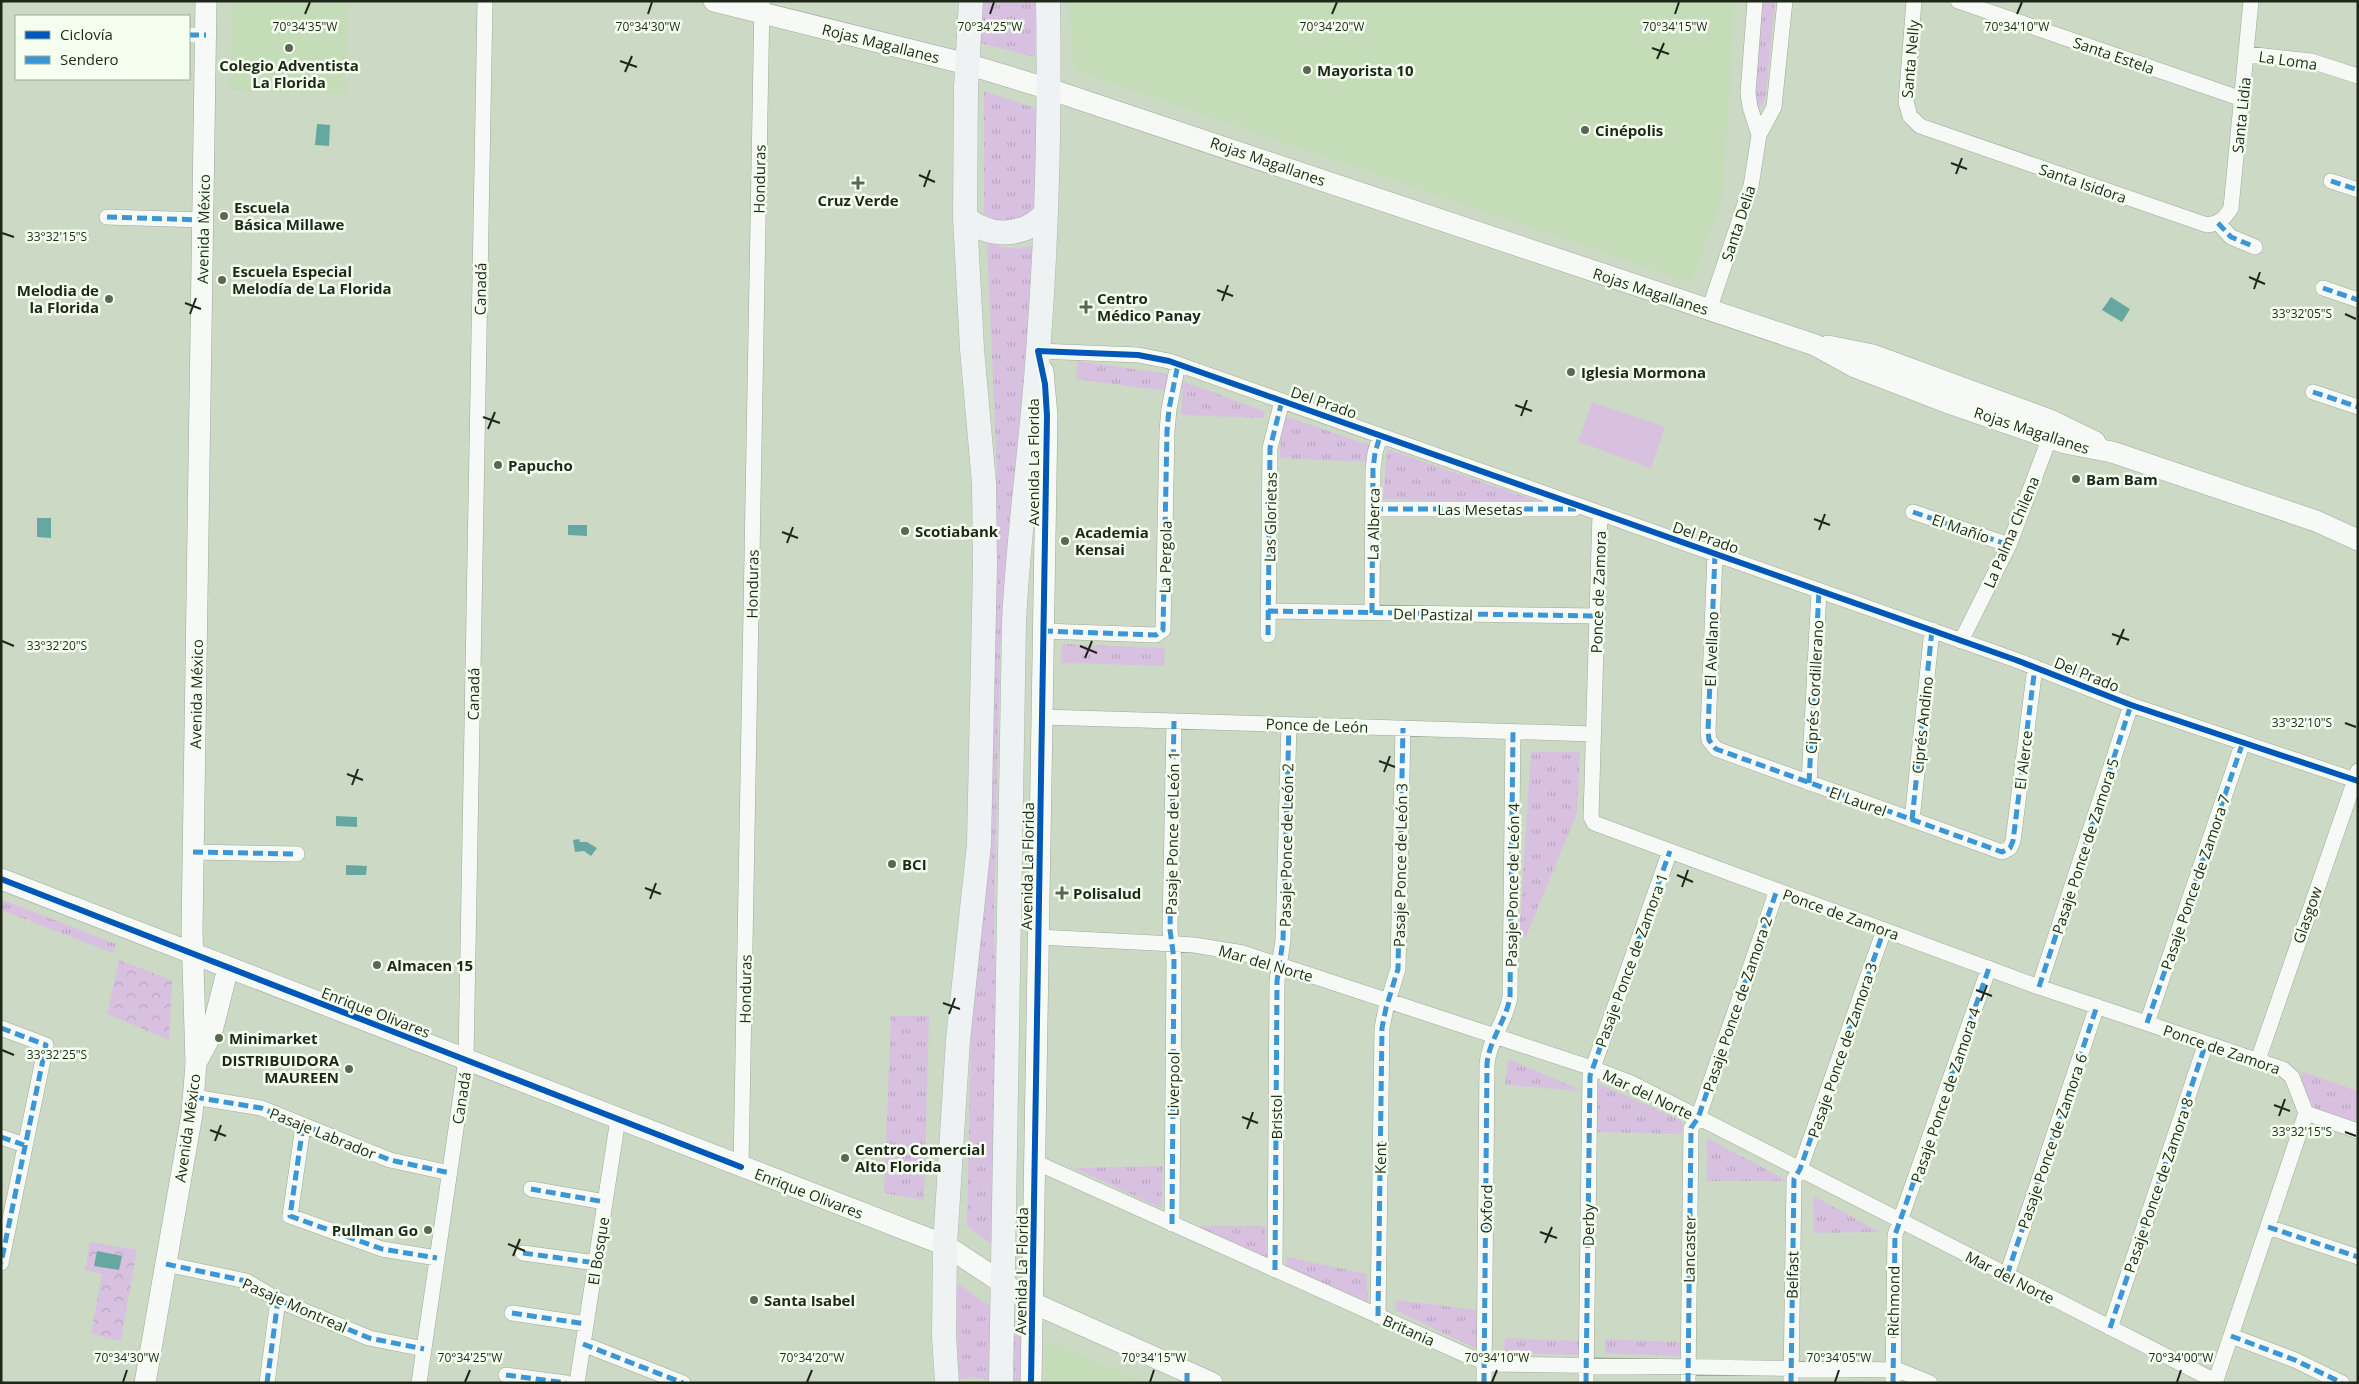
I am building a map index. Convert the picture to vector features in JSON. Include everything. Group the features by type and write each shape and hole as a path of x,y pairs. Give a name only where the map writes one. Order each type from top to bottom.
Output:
{"main road":[{"path":"945,1379 945,1245 954,1094 976,883 981,787 985,564 984,483 972,349 965,217 966,64 971,1"},
{"name":"Avenida La Florida","path":"1001,1383 1014,623 1038,351 1049,89 1048,1"},
{"path":"965,217 985,230 1002,233 1026,228 1044,214"}],"street":[{"name":"Avenida México","path":"145,1383 194,1097 196,1063 192,954 203,220 197,35 206,1"},
{"name":"Canadá","path":"419,1383 466,1060 485,1"},
{"name":"Rojas Magallanes","path":"714,1 762,7 1049,89 1814,345 1835,347 1873,355 2053,430 2316,521 2358,540"},
{"path":"1755,1 1748,93 1750,108 1760,135"},
{"name":"Santa Delia","path":"1709,310 1751,186 1760,135 1770,118 1777,92 1785,1"},
{"name":"Santa Nelly","path":"1910,116 1906,95 1914,1"},
{"name":"Santa Estela","path":"1958,1 2242,99"},
{"name":"Santa Lidia","path":"2218,223 2227,215 2232,200 2251,1"},
{"name":"Honduras","path":"742,1167 762,7"},
{"name":"La Loma","path":"2247,54 2311,61 2358,76"},
{"name":"Santa Isidora","path":"1910,116 1927,130 2202,224 2218,223"},
{"path":"2331,181 2358,190"},
{"path":"107,217 203,220"},
{"path":"2218,223 2231,237 2255,247"},
{"path":"2323,288 2358,300"},
{"name":"Del Prado","path":"1038,351 1138,355 1178,364 1932,630 2035,667 2131,705 2356,777"},
{"name":"Avenida La Florida","path":"1031,1383 1047,416 1045,384 1038,351"},
{"name":"La Pergola","path":"1043,631 1156,635 1163,630 1167,431 1169,408 1178,364"},
{"path":"2313,392 2358,407"},
{"name":"Las Glorietas","path":"1268,635 1270,448 1282,401"},
{"name":"La Palma Chilena","path":"1961,641 2009,545 2053,430"},
{"name":"La Alberca","path":"1372,613 1374,461 1380,436"},
{"name":"Las Mesetas","path":"1373,508 1594,511"},
{"name":"Ponce de Zamora","path":"1594,511 1597,616 1592,821 2039,987 2258,1060 2287,1072 2295,1082 2306,1113"},
{"name":"El Mañío","path":"1913,512 2009,545"},
{"name":"Rojas Magallanes","path":"2316,521 2358,529"},
{"name":"El Avellano","path":"1711,744 1708,731 1715,554"},
{"name":"Ciprés Cordillerano","path":"1809,783 1819,591"},
{"name":"Del Pastizal","path":"1268,611 1597,616"},
{"name":"Ciprés Andino","path":"1912,820 1932,630"},
{"name":"El Alerce","path":"2007,851 2013,841 2035,667"},
{"name":"Pasaje Ponce de Zamora 5","path":"2039,987 2131,705"},
{"name":"Ponce de León","path":"1042,716 1593,734"},
{"name":"Pasaje Ponce de León 1","path":"1172,944 1170,930 1174,721"},
{"name":"Pasaje Ponce de León 2","path":"1279,965 1283,940 1289,724"},
{"name":"Pasaje Ponce de León 3","path":"1389,1001 1396,981 1399,958 1403,728"},
{"name":"Pasaje Ponce de León 4","path":"1496,1036 1507,1012 1510,997 1513,732"},
{"name":"Pasaje Ponce de Zamora 7","path":"2147,1023 2243,742"},
{"name":"El Laurel","path":"1711,744 1722,752 1997,851 2007,851"},
{"name":"Glasgow","path":"2258,1060 2356,777"},
{"name":"Pasaje Ponce de Zamora 1","path":"1592,1068 1670,851"},
{"path":"193,852 297,854"},
{"name":"Enrique Olivares","path":"1,880 945,1245 1033,1303 1187,1377 1212,1383"},
{"name":"Pasaje Ponce de Zamora 2","path":"1698,1118 1776,890"},
{"name":"Pasaje Ponce de Zamora 3","path":"1800,1170 1884,930"},
{"name":"Mar del Norte","path":"1038,937 1172,944 1230,950 1592,1068 1631,1083 2215,1382"},
{"name":"Liverpool","path":"1172,944 1174,959 1172,1224"},
{"name":"Bristol","path":"1275,1270 1277,981 1279,965"},
{"path":"196,1063 211,1035 228,968"},
{"name":"Pasaje Ponce de Zamora 4","path":"1902,1221 1989,968"},
{"name":"Kent","path":"1378,1316 1382,1028 1389,1001"},
{"name":"Pasaje Ponce de Zamora 6","path":"2007,1275 2097,1006"},
{"path":"1,1028 46,1045 1,1263"},
{"name":"Oxford","path":"1484,1383 1487,1064 1490,1048 1496,1036"},
{"name":"Pasaje Ponce de Zamora 8","path":"2110,1328 2206,1042"},
{"name":"Derby","path":"1586,1383 1589,1086 1592,1068"},
{"name":"Pasaje Labrador","path":"194,1097 261,1108 390,1160 450,1173"},
{"path":"2215,1382 2306,1113 2358,1130"},
{"name":"Lancaster","path":"1688,1383 1691,1134 1693,1123 1698,1118"},
{"name":"El Bosque","path":"577,1383 618,1119"},
{"path":"303,1126 290,1216 382,1250 437,1258"},
{"path":"1,1137 24,1146"},
{"name":"Britania","path":"1035,1162 1484,1362 1498,1365 1688,1367 1791,1376 1893,1376 1903,1371 1930,1383"},
{"name":"Belfast","path":"1791,1376 1793,1183 1800,1170"},
{"path":"531,1189 605,1202"},
{"name":"Richmond","path":"1893,1376 1894,1244 1897,1229 1902,1221"},
{"path":"2268,1227 2358,1257"},
{"path":"523,1253 596,1263"},
{"name":"Pasaje Montreal","path":"166,1264 246,1281 278,1300 369,1338 424,1349"},
{"path":"267,1383 278,1300"},
{"path":"512,1313 586,1324"},
{"path":"2231,1336 2295,1360 2342,1383"},
{"path":"583,1344 683,1383"},
{"path":"506,1375 566,1383"}],"shaded area":[{"path":"1070,1 1735,1 1722,199 1691,283 1074,70"},
{"name":"Colegio Adventista La Florida","path":"233,2 347,5 345,94 231,91"},
{"path":"1053,1343 1146,1383 1046,1383 1046,1347"}],"green space":[{"path":"982,1 1035,1 1035,57 979,43"},
{"path":"1762,1 1775,1 1766,94 1763,104 1758,109 1754,101"},
{"path":"984,91 1038,109 1036,214 999,223 984,214"},
{"path":"987,241 1012,248 1024,248 1037,244 1000,648 994,928 998,1058 992,1245 967,1226 971,1032 997,469"},
{"path":"1078,361 1168,374 1166,391 1076,379"},
{"path":"1182,381 1264,411 1264,418 1181,415"},
{"path":"1592,402 1665,427 1651,468 1578,442"},
{"path":"1282,415 1369,445 1368,462 1280,458"},
{"path":"1387,449 1549,505 1383,499"},
{"path":"1062,644 1165,648 1164,666 1061,663"},
{"path":"1531,752 1580,752 1577,813 1526,937 1519,937"},
{"path":"1,899 116,944 113,953 1,910"},
{"path":"119,960 172,980 169,1040 107,1014"},
{"path":"891,1016 929,1016 924,1200 884,1193"},
{"path":"1508,1059 1583,1091 1505,1085"},
{"path":"2303,1072 2358,1091 2358,1115 2354,1123 2315,1109 2300,1080"},
{"path":"1595,1082 1682,1121 1682,1134 1594,1132"},
{"path":"1707,1138 1788,1181 1707,1181"},
{"path":"1163,1166 1161,1208 1074,1168"},
{"path":"1813,1196 1880,1232 1814,1233"},
{"path":"1184,1226 1266,1226 1267,1260"},
{"path":"90,1242 137,1250 121,1341 91,1334 102,1274 85,1270"},
{"path":"1287,1257 1367,1274 1368,1305 1286,1268"},
{"path":"957,1283 993,1308 991,1381 974,1377 958,1380"},
{"path":"1396,1300 1476,1310 1477,1349 1395,1310"},
{"path":"1014,1336 1023,1337 1023,1383 1014,1383"},
{"path":"1505,1338 1580,1341 1579,1355 1504,1352"},
{"path":"1605,1339 1680,1342 1680,1356 1605,1353"}],"water":[{"path":"317,124 330,125 329,146 315,145"},
{"path":"2111,297 2130,309 2122,322 2102,310"},
{"path":"37,518 51,518 51,538 37,537"},
{"path":"568,525 587,525 587,536 568,535"},
{"path":"336,816 357,817 357,827 336,826"},
{"path":"579,839 580,842 587,842 597,848 591,856 584,851 575,852 573,840"},
{"path":"346,865 367,866 366,875 346,875"},
{"path":"97,1251 122,1256 119,1270 94,1266"}],"marked path":[{"path":"190,35 206,35"},
{"path":"2331,181 2358,190"},
{"path":"107,217 203,220"},
{"path":"2218,223 2231,237 2255,247"},
{"path":"2323,288 2358,300"},
{"path":"1043,631 1156,635 1163,630 1167,431 1169,409 1178,364"},
{"path":"2313,392 2358,407"},
{"path":"1268,635 1270,448 1282,401"},
{"path":"1372,613 1373,469 1380,436"},
{"path":"1373,509 1576,509"},
{"path":"1913,512 2009,545"},
{"path":"1715,554 1708,731 1709,740 1716,749 2002,852 2010,848 2013,841 2035,667"},
{"path":"1809,783 1819,591"},
{"path":"1268,611 1597,616"},
{"path":"1912,820 1932,630"},
{"path":"2039,987 2131,705"},
{"path":"1172,1224 1174,959 1170,930 1174,721"},
{"path":"1275,1270 1277,981 1283,940 1289,725"},
{"path":"1378,1316 1382,1028 1398,969 1403,728"},
{"path":"1484,1383 1487,1064 1488,1055 1510,997 1513,732"},
{"path":"2147,1023 2243,742"},
{"path":"1586,1383 1590,1076 1670,851"},
{"path":"193,852 297,854"},
{"path":"1688,1383 1691,1128 1698,1118 1777,890"},
{"path":"1791,1383 1794,1179 1800,1169 1884,930"},
{"path":"1893,1383 1895,1235 1989,968"},
{"path":"2007,1275 2097,1006"},
{"path":"1,1028 46,1045 1,1263"},
{"path":"2110,1328 2206,1043"},
{"path":"194,1097 261,1108 390,1160 450,1173"},
{"path":"303,1126 290,1216 382,1249 437,1258"},
{"path":"1,1137 24,1145"},
{"path":"531,1189 605,1202"},
{"path":"2268,1227 2358,1257"},
{"path":"523,1253 596,1263"},
{"path":"166,1264 246,1281 278,1300 369,1338 424,1349"},
{"path":"267,1383 278,1300"},
{"path":"512,1313 586,1324"},
{"path":"2231,1336 2295,1360 2342,1383"},
{"path":"583,1344 683,1383"},
{"path":"1187,1372 1187,1383"},
{"path":"506,1375 566,1383"}],"cycle path":[{"path":"1031,1383 1047,416 1045,384 1038,351 1138,355 1169,361 2016,660 2131,705 2358,781"},
{"path":"1,879 741,1167"}],"place":[{"name":"Colegio Adventista La Florida","path":"289,48"},
{"name":"Mayorista 10","path":"1307,70"},
{"name":"Cinépolis","path":"1585,130"},
{"name":"Cruz Verde","path":"858,183"},
{"name":"Escuela Básica Millawe","path":"224,216"},
{"name":"Escuela Especial Melodía de La Florida","path":"222,280"},
{"name":"Melodia de la Florida","path":"109,299"},
{"name":"Centro Médico Panay","path":"1086,307"},
{"name":"Iglesia Mormona","path":"1571,372"},
{"name":"Papucho","path":"498,465"},
{"name":"Bam Bam","path":"2076,479"},
{"name":"Scotiabank","path":"905,531"},
{"name":"Academia Kensai","path":"1065,541"},
{"name":"BCI","path":"892,864"},
{"name":"Polisalud","path":"1062,893"},
{"name":"Almacen 15","path":"377,965"},
{"name":"Minimarket","path":"219,1038"},
{"name":"DISTRIBUIDORA MAUREEN","path":"349,1069"},
{"name":"Centro Comercial Alto Florida","path":"845,1158"},
{"name":"Pullman Go","path":"428,1230"},
{"name":"Santa Isabel","path":"754,1300"}]}
